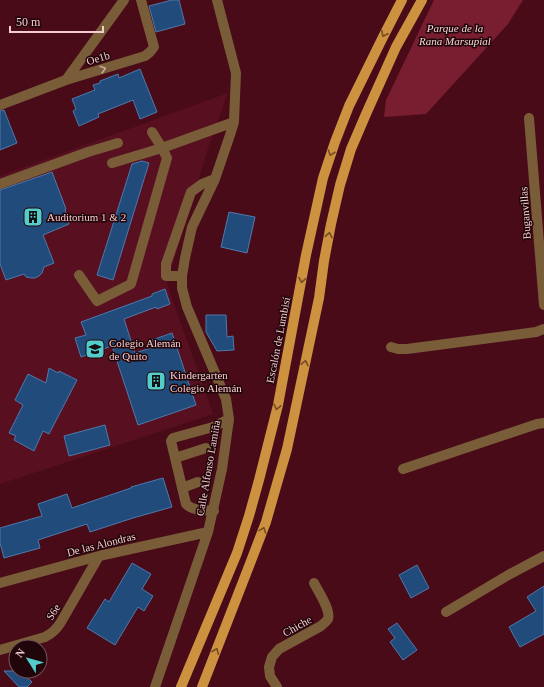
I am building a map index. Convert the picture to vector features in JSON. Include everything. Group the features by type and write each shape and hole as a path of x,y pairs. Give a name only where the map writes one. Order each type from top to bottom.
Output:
{"main road":[{"name":"Escalón de Lumbisí","path":"181,687 237,553 249,516 278,405 306,255 323,178 349,106 402,0"},
{"path":"202,687 252,561 266,522 285,457 319,298 331,224 340,185 351,149 396,47 422,0"}],"street":[{"path":"66,80 124,0"},
{"name":"Oe1b","path":"0,105 66,80 145,56 154,47 141,0"},
{"name":"Calle Alfonso Lamiña","path":"155,687 214,511 229,419 226,399 187,307 182,288 182,276 192,227 215,179 234,122 236,73 217,0"},
{"name":"Buganvillas","path":"529,118 544,305"},
{"path":"112,163 162,148 234,122"},
{"path":"79,275 96,301 132,284 167,158 152,132"},
{"path":"0,184 88,152 118,143"},
{"path":"182,276 166,276 166,264 191,192 202,184 215,179"},
{"path":"390,346 398,349 407,349 536,332 544,329"},
{"path":"214,511 190,508 186,504 171,442 173,438 213,427 229,419"},
{"path":"403,469 537,424 544,423"},
{"path":"175,458 206,448"},
{"path":"182,488 198,482"},
{"name":"De las Alondras","path":"0,583 100,556 208,532"},
{"name":"S6e","path":"0,650 52,634 62,622 100,556"},
{"path":"446,612 510,574 544,556"},
{"name":"Chiche","path":"277,687 270,676 269,667 272,657 279,649 321,626 328,618 327,608 314,583"}],"shaded area":[{"name":"Colegio Alemán de Quito","path":"228,93 208,148 167,284 213,414 0,484 0,176"}],"green space":[{"name":"Parque de la Rana Marsupial","path":"434,0 523,0 508,24 426,114 384,117 386,100"}],"building":[{"path":"172,0 179,0 185,24 156,32 149,6"},
{"path":"140,69 157,112 140,119 133,100 98,114 99,117 79,126 73,111 76,109 72,99 95,90 93,85 100,83 100,81 118,74 119,78"},
{"path":"4,110 17,143 0,150 0,111"},
{"path":"142,161 149,163 113,280 97,275 132,164"},
{"name":"Auditorium 1 & 2","path":"52,172 66,209 69,224 43,235 54,263 44,267 42,273 35,278 26,277 24,274 6,280 0,264 0,190"},
{"path":"229,212 255,217 247,253 221,247"},
{"name":"Kindergarten Colegio Alemán","path":"165,289 170,304 157,309 156,307 124,319 135,353 154,347 152,340 172,333 196,405 138,425 112,346 81,357 75,338 86,335 81,322 152,296 152,294"},
{"path":"206,315 226,315 227,337 233,336 234,350 217,351 206,332"},
{"path":"49,368 77,380 49,434 43,431 34,451 14,440 16,436 9,433 23,405 15,400 28,374 46,383"},
{"path":"105,425 110,445 69,456 64,436"},
{"path":"163,478 172,507 90,532 87,524 38,540 40,548 4,558 0,543 0,528 42,516 38,504 67,494 72,508 131,487"},
{"path":"132,563 151,574 142,589 153,596 144,611 138,607 115,645 87,628 105,599 109,602"},
{"path":"417,565 429,588 411,598 399,575"},
{"path":"544,586 544,634 520,647 509,627 536,611 527,597"},
{"path":"397,623 417,650 403,660 390,642 395,638 388,629"},
{"path":"12,679 29,679 32,682 27,687 19,687"}],"place":[{"name":"Auditorium 1 & 2","path":"33,217"},
{"name":"Colegio Alemán de Quito","path":"95,349"},
{"name":"Kindergarten Colegio Alemán","path":"156,381"}]}
